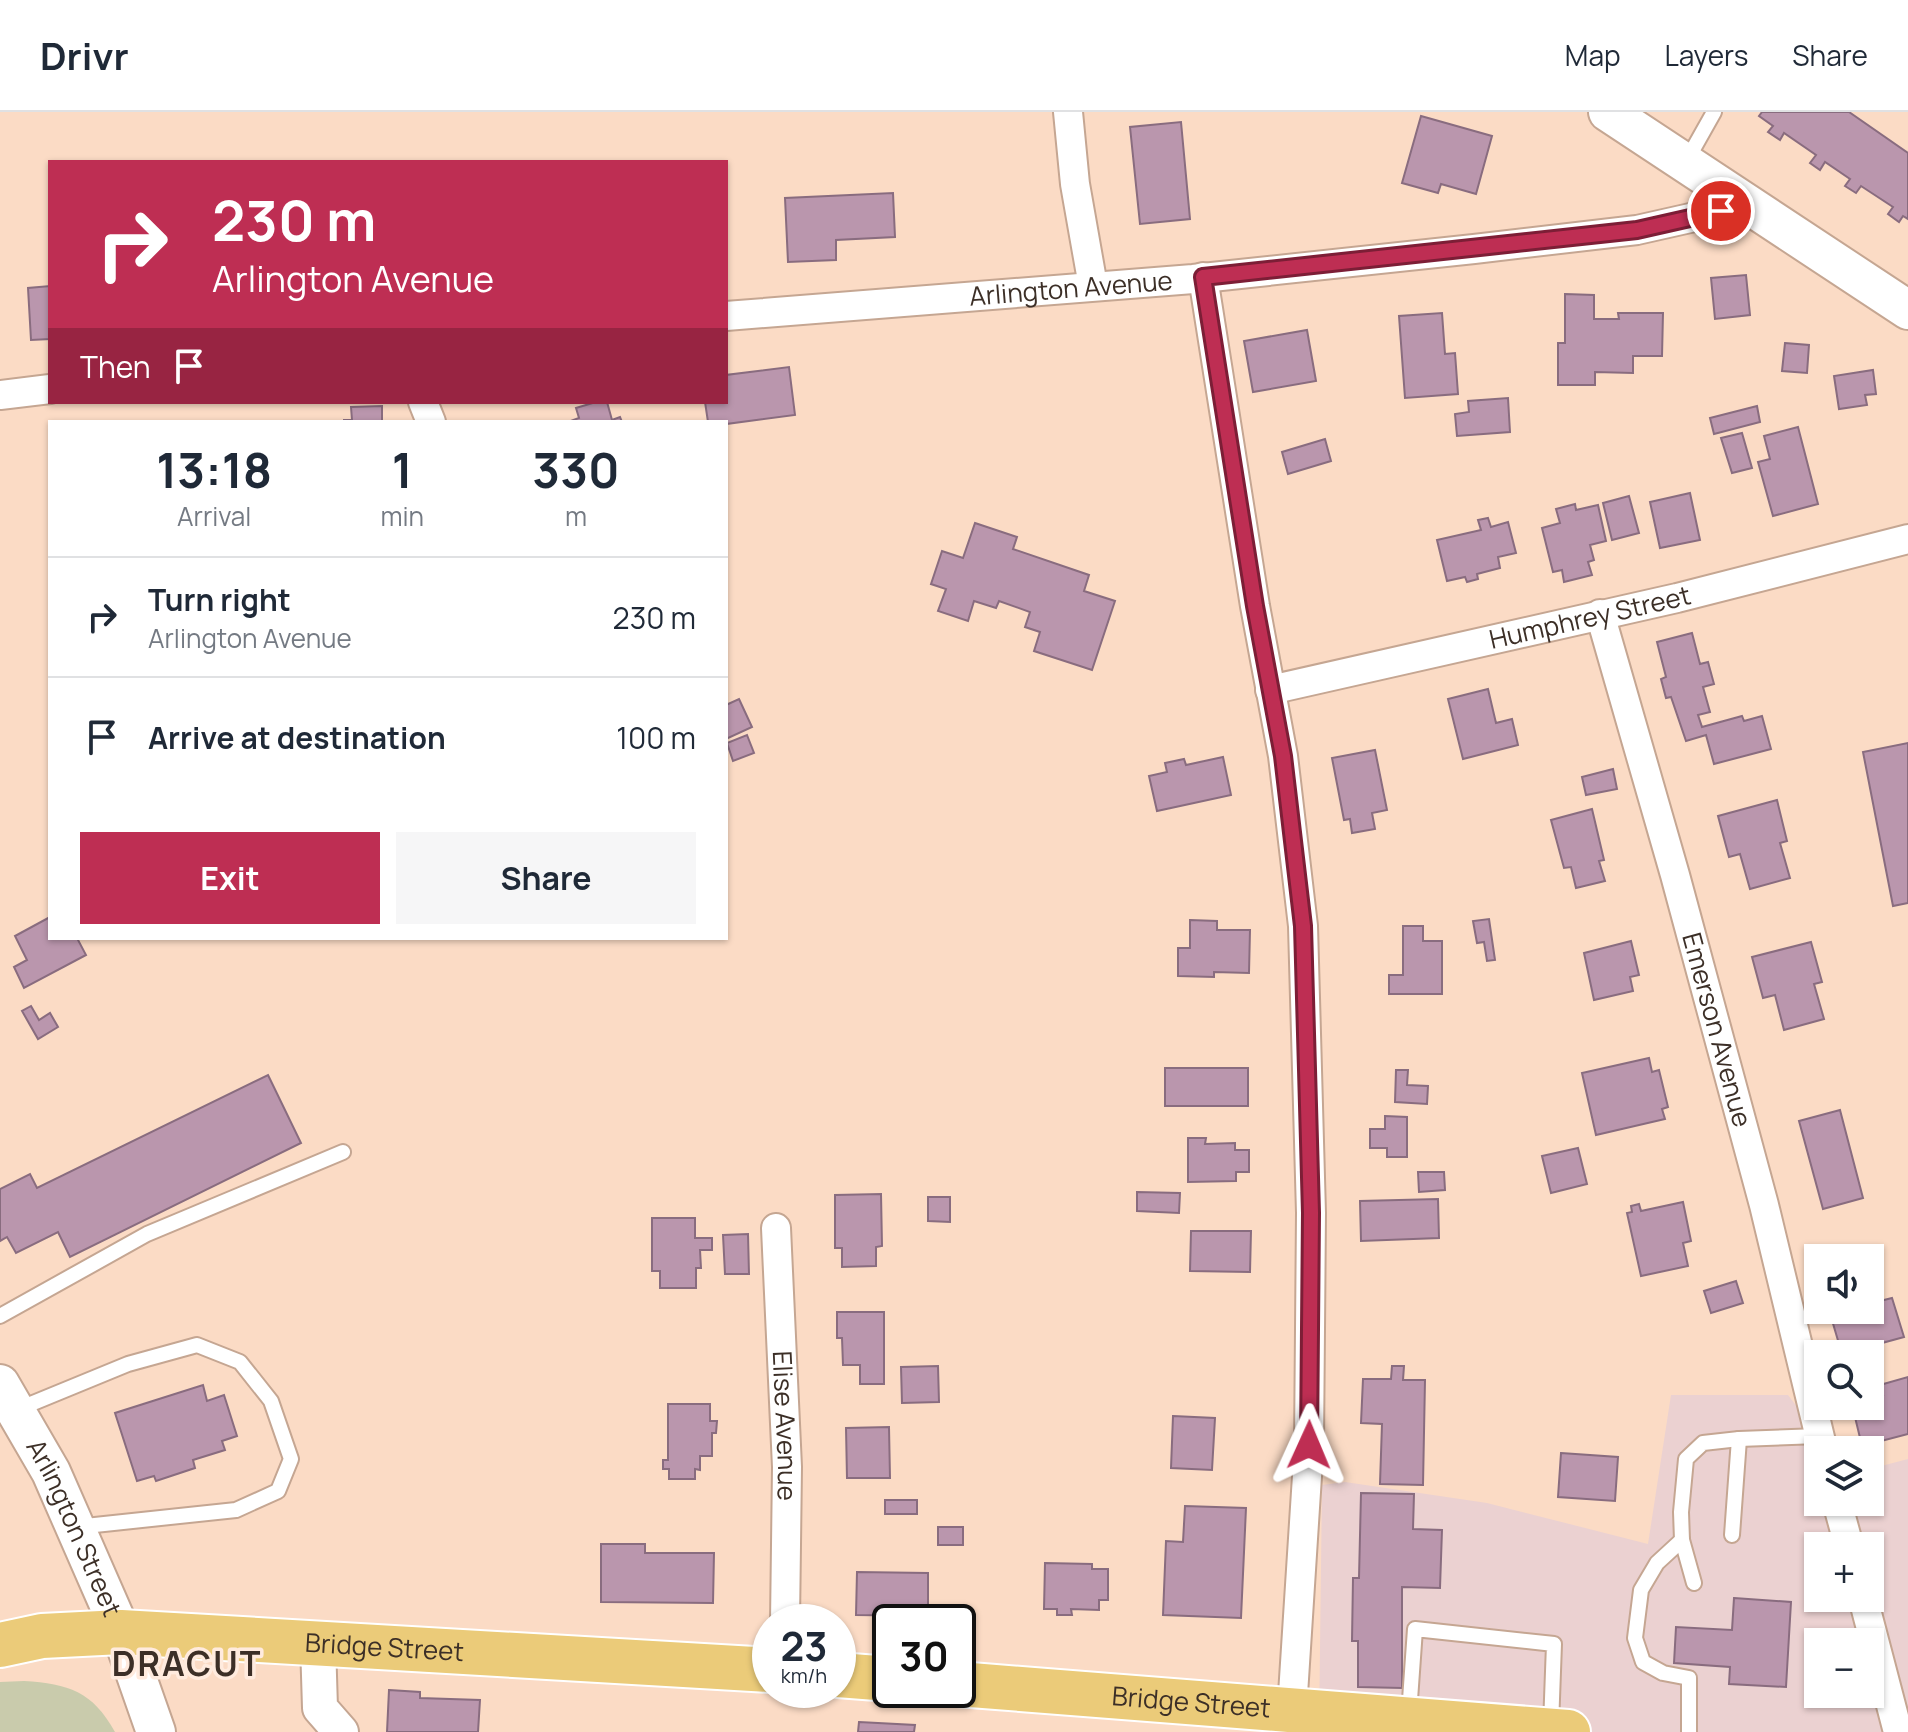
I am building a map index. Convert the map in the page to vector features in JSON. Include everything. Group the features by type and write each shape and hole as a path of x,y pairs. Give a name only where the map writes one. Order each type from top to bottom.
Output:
{"main road":[{"path":"1608,112 1908,310"},
{"name":"Arlington Street","path":"8,1397 51,1472 76,1528 121,1632 156,1732"},
{"name":"Bridge Street","path":"0,1645 42,1636 121,1632 752,1669"},
{"name":"Bridge Street","path":"976,1686 1244,1719 1292,1710 1560,1731"}],"street":[{"path":"1068,112 1075,184 1093,286"},
{"name":"Arlington Avenue","path":"728,316 1203,277 1637,230 1748,205"},
{"path":"1203,277 1232,471 1283,756 1303,926 1311,1213 1309,1445 1292,1710"},
{"path":"0,395 48,389"},
{"name":"Humphrey Street","path":"1270,690 1677,598 1908,539"},
{"name":"Emerson Avenue","path":"1600,614 1675,875 1764,1205 1819,1436"},
{"name":"Elise Avenue","path":"776,1228 787,1467 785,1604"},
{"path":"1867,1612 1898,1732"},
{"path":"318,1643 320,1708 341,1732"}],"lane":[{"path":"1685,163 1714,112"},
{"path":"0,1316 147,1234 343,1152"},
{"path":"8,1397 197,1345 240,1362 271,1401 291,1459 278,1491 236,1510 76,1528"},
{"path":"1694,1583 1682,1540 1686,1459 1703,1443 1739,1439 1804,1442"},
{"path":"1732,1535 1739,1439"},
{"path":"1682,1540 1657,1563 1641,1590 1635,1638 1643,1662 1663,1673 1689,1678 1689,1732"},
{"path":"1408,1719 1415,1629 1554,1644 1560,1731"}],"shaded area":[{"path":"1671,1395 1788,1395 1804,1420 1819,1436 1804,1436 1804,1516 1884,1516 1884,1465 1908,1459 1908,1732 1319,1732 1322,1485 1345,1482 1487,1503 1648,1544"}],"green space":[{"path":"0,1682 54,1684 78,1692 97,1707 115,1732 0,1732"}],"building":[{"path":"1762,112 1849,112 1908,153 1908,219 1903,216 1899,222 1888,214 1893,207 1861,186 1856,193 1845,186 1850,179 1825,162 1820,170 1810,163 1816,155 1784,133 1780,140 1768,132 1773,126 1759,116"},
{"path":"1421,116 1492,136 1476,194 1441,184 1438,193 1402,183"},
{"path":"1181,122 1190,219 1140,224 1130,127"},
{"path":"893,193 895,237 836,240 836,260 788,262 785,198"},
{"path":"1746,275 1750,315 1715,319 1711,278"},
{"path":"48,286 48,339 31,340 28,288"},
{"path":"1565,294 1594,295 1594,319 1619,319 1618,313 1663,313 1662,356 1633,356 1633,373 1595,372 1595,385 1558,385 1558,343 1565,343"},
{"path":"1442,313 1445,354 1455,353 1458,394 1405,398 1399,316"},
{"path":"1307,330 1316,381 1253,392 1244,341"},
{"path":"1785,343 1809,345 1807,373 1782,371"},
{"path":"789,367 795,415 728,424 728,420 708,420 705,404 728,404 728,375"},
{"path":"1873,370 1876,394 1865,395 1867,405 1839,409 1834,376"},
{"path":"1508,398 1510,432 1457,436 1455,414 1469,412 1468,401"},
{"path":"608,404 612,420 574,420 579,418 576,408"},
{"path":"382,406 382,420 352,420 351,407"},
{"path":"1757,406 1760,422 1714,434 1710,418"},
{"path":"1798,427 1818,504 1773,516 1758,462 1770,459 1764,436"},
{"path":"1742,433 1752,468 1732,473 1721,438"},
{"path":"1325,439 1331,461 1288,474 1282,452"},
{"path":"1690,493 1700,540 1660,548 1650,502"},
{"path":"1629,496 1639,533 1612,540 1603,503"},
{"path":"1575,504 1576,510 1598,505 1606,541 1590,545 1594,560 1588,562 1592,575 1564,582 1562,570 1553,572 1542,528 1560,523 1556,509"},
{"path":"1488,518 1491,527 1508,522 1516,553 1498,557 1500,568 1477,574 1478,579 1467,582 1465,577 1447,581 1437,540 1481,530 1478,520"},
{"path":"975,523 1017,537 1013,549 1089,575 1084,591 1115,601 1092,670 1034,651 1040,632 1025,627 1030,612 999,601 996,608 974,601 968,621 938,611 946,589 931,584 942,551 963,558"},
{"path":"1692,633 1700,664 1708,662 1714,684 1703,687 1710,712 1698,715 1702,727 1742,716 1744,721 1762,716 1771,749 1714,764 1706,735 1686,741 1671,697 1666,698 1661,679 1666,677 1657,642"},
{"path":"1488,689 1496,723 1512,719 1518,745 1463,759 1448,699"},
{"path":"739,699 752,727 728,738 728,704"},
{"path":"747,735 754,753 733,761 728,743"},
{"path":"1908,743 1908,903 1893,906 1863,752"},
{"path":"1375,750 1387,810 1372,813 1375,829 1352,833 1350,819 1344,820 1332,758"},
{"path":"1223,757 1231,795 1157,811 1149,776 1167,772 1165,763 1184,759 1186,765"},
{"path":"1613,769 1617,789 1586,795 1582,777"},
{"path":"1777,800 1787,841 1780,843 1790,878 1750,889 1740,854 1729,857 1718,816"},
{"path":"1592,809 1604,860 1599,861 1605,881 1576,888 1571,867 1564,868 1551,820"},
{"path":"48,918 48,940 78,940 86,955 24,988 14,967 27,960 15,936"},
{"path":"1489,919 1495,960 1487,961 1484,942 1477,943 1473,921"},
{"path":"1190,920 1217,921 1217,930 1250,930 1249,973 1214,972 1214,977 1178,976 1178,948 1190,948"},
{"path":"1403,926 1423,926 1423,941 1442,941 1442,994 1389,994 1389,975 1403,975"},
{"path":"1631,941 1639,975 1630,977 1633,991 1594,1000 1584,953"},
{"path":"1811,942 1822,982 1814,984 1824,1019 1784,1030 1775,995 1763,998 1752,957"},
{"path":"31,1006 39,1020 50,1013 58,1027 38,1039 22,1011"},
{"path":"1649,1058 1652,1072 1659,1070 1668,1107 1662,1109 1665,1119 1596,1135 1582,1073"},
{"path":"1165,1068 1248,1068 1248,1106 1165,1106"},
{"path":"1396,1070 1408,1070 1407,1085 1428,1086 1427,1104 1395,1102"},
{"path":"268,1075 301,1143 70,1257 58,1232 16,1253 7,1237 0,1241 0,1189 30,1174 37,1188"},
{"path":"1840,1110 1863,1198 1823,1209 1799,1121"},
{"path":"1385,1116 1407,1117 1407,1157 1387,1157 1387,1148 1370,1148 1370,1129 1385,1129"},
{"path":"1188,1138 1206,1138 1205,1144 1235,1143 1235,1150 1249,1150 1249,1172 1236,1172 1236,1181 1188,1182"},
{"path":"1578,1148 1587,1184 1551,1193 1542,1156"},
{"path":"1418,1172 1444,1172 1445,1190 1419,1192"},
{"path":"1137,1192 1180,1193 1179,1213 1137,1211"},
{"path":"881,1194 882,1246 876,1247 876,1266 842,1267 842,1248 835,1248 835,1195"},
{"path":"928,1197 950,1197 950,1222 928,1221"},
{"path":"1438,1199 1439,1238 1361,1241 1360,1201"},
{"path":"1683,1202 1691,1241 1683,1243 1688,1266 1641,1276 1627,1213 1632,1212 1631,1206 1639,1204 1641,1211"},
{"path":"652,1218 695,1218 695,1238 712,1238 712,1250 700,1250 701,1268 696,1268 696,1288 660,1288 660,1271 652,1271"},
{"path":"1191,1231 1251,1231 1250,1272 1190,1271"},
{"path":"748,1234 749,1274 725,1274 723,1235"},
{"path":"1736,1281 1743,1303 1711,1313 1704,1291"},
{"path":"1892,1298 1904,1337 1884,1342 1884,1340 1838,1340 1833,1324 1884,1324 1884,1300"},
{"path":"837,1312 884,1312 884,1384 860,1384 860,1365 843,1365 842,1338 837,1338"},
{"path":"938,1366 939,1402 902,1403 901,1367"},
{"path":"1392,1366 1404,1366 1403,1380 1425,1380 1423,1485 1380,1484 1382,1424 1361,1423 1363,1379 1391,1379"},
{"path":"1908,1377 1908,1434 1884,1440 1884,1436 1860,1436 1856,1420 1884,1420 1884,1384"},
{"path":"203,1385 207,1401 224,1395 237,1436 222,1441 225,1450 193,1460 195,1468 156,1481 154,1476 137,1481 115,1413"},
{"path":"668,1404 710,1404 710,1421 717,1421 716,1433 712,1433 712,1456 700,1456 700,1470 695,1469 695,1479 669,1479 669,1469 663,1469 663,1460 668,1460"},
{"path":"1173,1416 1215,1418 1212,1470 1171,1468"},
{"path":"889,1427 890,1478 847,1478 846,1428"},
{"path":"1561,1453 1618,1457 1615,1501 1558,1497"},
{"path":"1361,1493 1414,1494 1413,1529 1442,1530 1440,1588 1402,1587 1402,1688 1358,1687 1358,1641 1352,1641 1353,1578 1359,1578"},
{"path":"885,1500 917,1500 917,1514 885,1514"},
{"path":"1185,1506 1246,1508 1241,1618 1163,1615 1166,1541 1183,1542"},
{"path":"938,1527 963,1527 963,1545 938,1545"},
{"path":"601,1544 645,1544 645,1553 714,1553 713,1603 601,1602"},
{"path":"1045,1563 1092,1564 1092,1569 1108,1569 1108,1600 1099,1600 1099,1610 1071,1609 1072,1615 1057,1615 1057,1609 1044,1609"},
{"path":"857,1572 928,1573 928,1604 872,1604 872,1615 856,1615"},
{"path":"1734,1598 1791,1602 1786,1687 1729,1684 1730,1667 1674,1663 1676,1627 1732,1630"},
{"path":"389,1690 420,1692 420,1698 480,1700 478,1732 387,1732"},
{"path":"859,1722 915,1725 914,1732 858,1732"}],"district":[{"name":"DRACUT","path":"187,1664"}],"route":[{"path":"1309,1445 1311,1213 1303,926 1283,756 1255,606 1203,277 1637,230 1721,211"}]}
